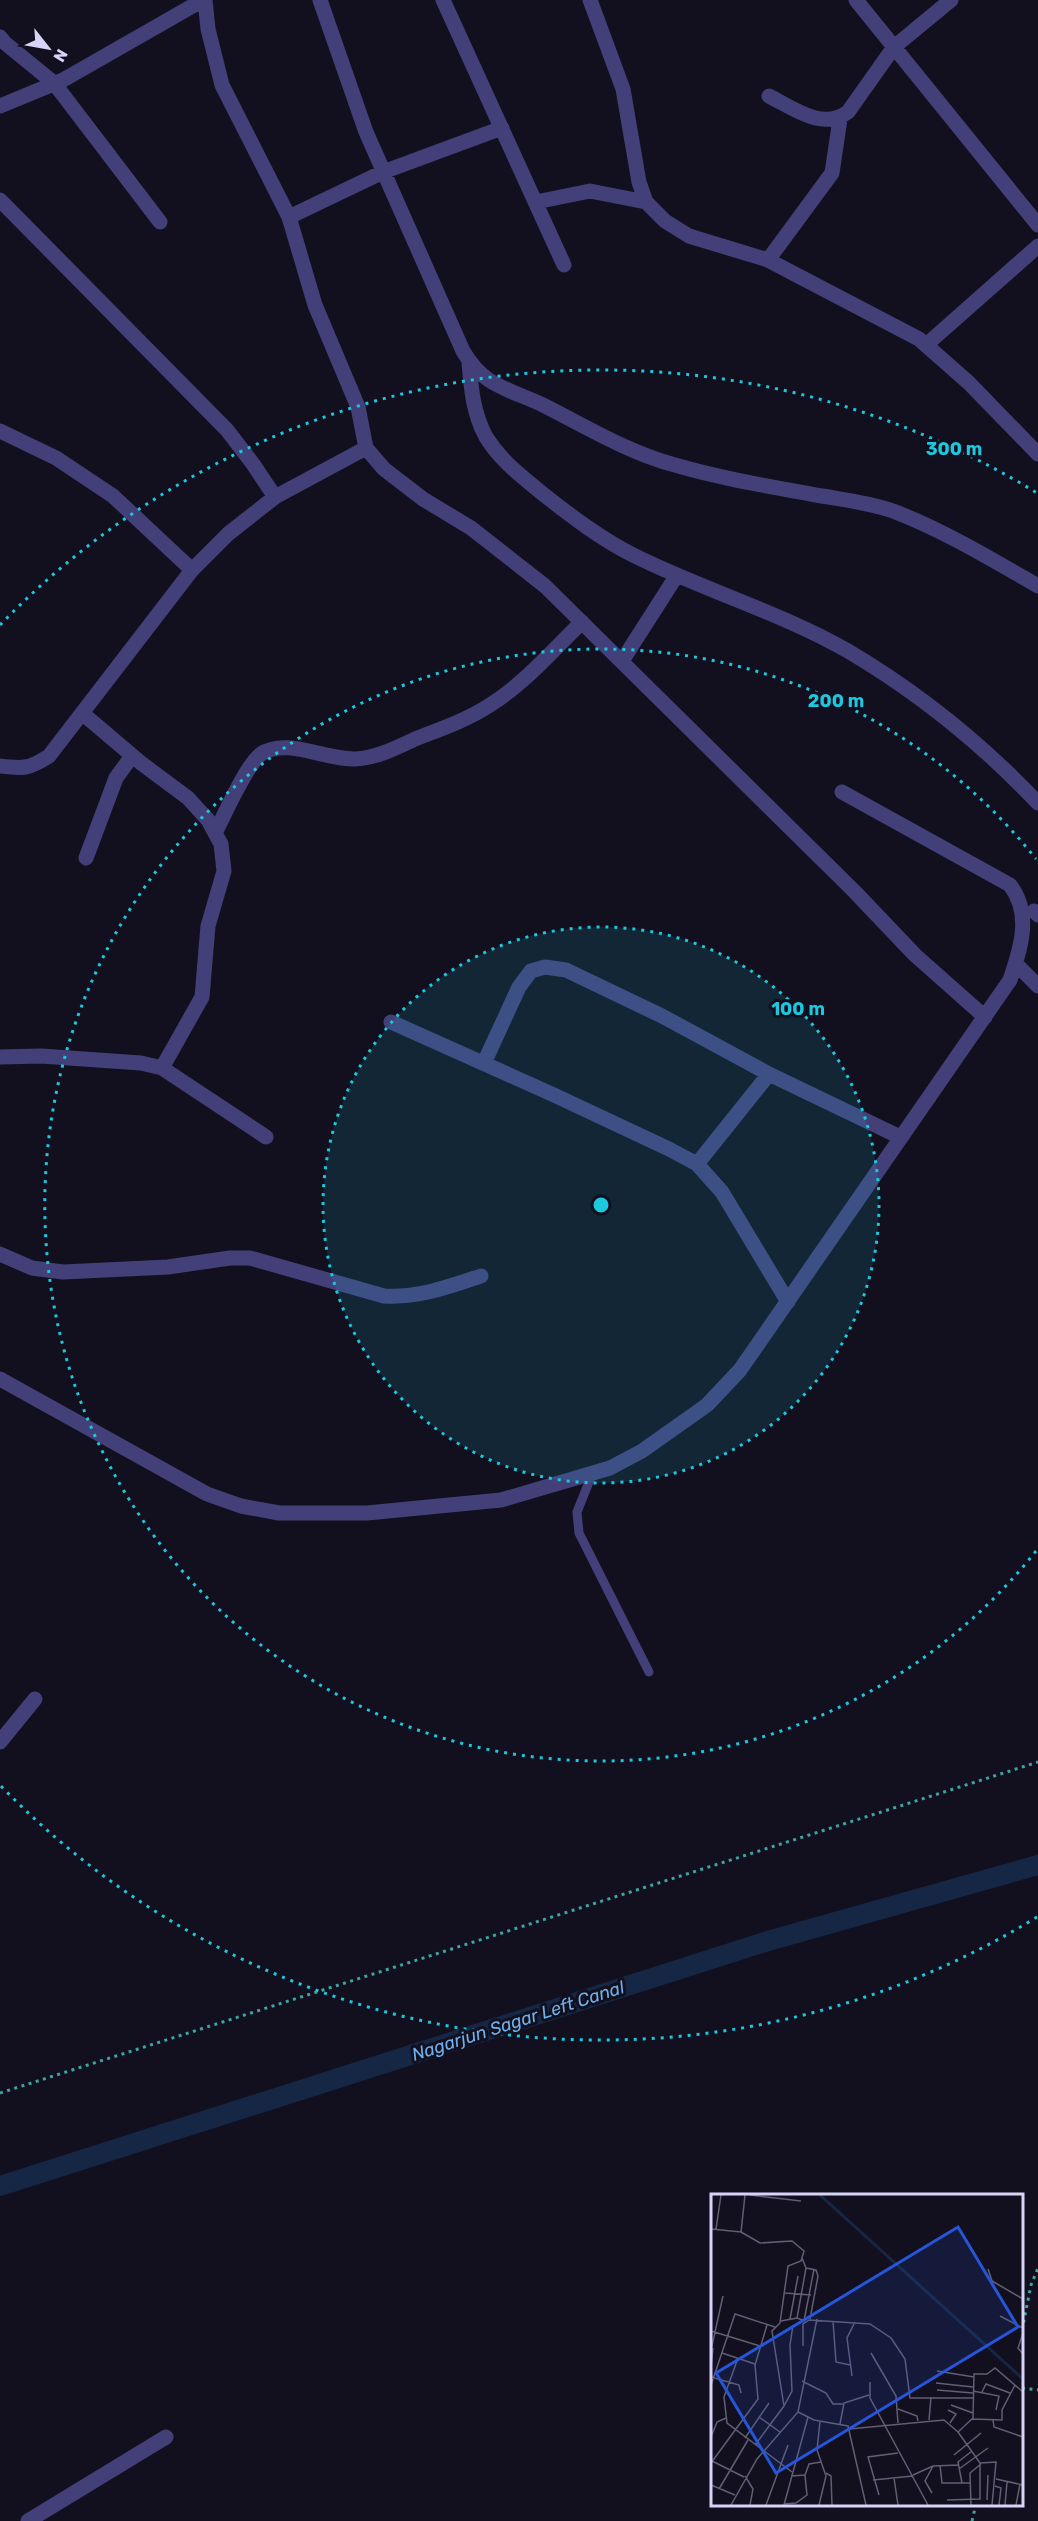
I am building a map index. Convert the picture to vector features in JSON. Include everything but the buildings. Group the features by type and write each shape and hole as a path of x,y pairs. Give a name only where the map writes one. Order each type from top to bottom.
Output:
{"street":[{"path":"0,106 54,83 204,0 208,29 222,85 289,218 315,305 358,407 366,448 384,469 423,499 471,528 545,586 915,955 985,1017"},
{"path":"320,0 366,132 383,172 470,362 488,382 529,399 637,451 673,465 724,477 865,503 893,512 978,551 1038,586"},
{"path":"443,0 564,265"},
{"path":"590,0 623,89 639,182 646,202 665,221 689,236 768,261 909,333 969,383 1038,454"},
{"path":"856,0 1038,225"},
{"path":"769,96 814,118 828,121 840,119 848,112 881,62 894,47 951,0"},
{"path":"0,37 5,44 54,83 160,222"},
{"path":"768,261 832,173 840,119"},
{"path":"289,218 383,172 502,128"},
{"path":"536,202 590,192 646,202"},
{"path":"0,200 226,430 276,497"},
{"path":"926,345 1038,246"},
{"path":"470,362 472,402 485,435 502,461 595,533 632,554 846,650 916,694 973,738 1038,803"},
{"path":"0,431 56,458 113,496 192,570"},
{"path":"0,766 22,769 35,766 49,756 192,570 228,534 276,497 366,448"},
{"path":"622,661 677,575"},
{"path":"215,833 251,765 260,755 275,747 286,747 332,757 356,759 391,750 463,720 491,705 517,684 582,622"},
{"path":"82,713 132,756 188,798 208,820 221,844 224,871 208,926 202,997 162,1068"},
{"path":"86,858 116,778 132,756"},
{"path":"0,1379 207,1494 241,1506 279,1513 367,1513 501,1500 610,1468 642,1451 707,1405 740,1370 1010,980 1033,913 1010,885 842,792"},
{"path":"1016,964 1038,986"},
{"path":"484,1063 519,987 531,971 545,967 566,970 662,1016 769,1074 900,1137"},
{"path":"391,1022 484,1063 697,1164 722,1192 789,1302"},
{"path":"0,1057 41,1056 141,1063 162,1068 266,1137"},
{"path":"697,1164 769,1074"},
{"path":"0,1254 32,1268 63,1272 168,1267 230,1258 250,1258 384,1296 406,1297 429,1293 481,1276"},
{"path":"0,1742 35,1699"},
{"path":"28,2521 166,2437"}],"lane":[{"path":"593,1472 577,1512 579,1533 649,1671"}],"path":[{"path":"0,2093 1038,1762"},
{"path":"1023,2325 1031,2285 1038,2268"},
{"path":"1023,2388 1038,2390"},
{"path":"972,2521 976,2506"}],"waterway":[{"name":"Nagarjun Sagar Left Canal","path":"0,2186 768,1941 1038,1865"}]}
